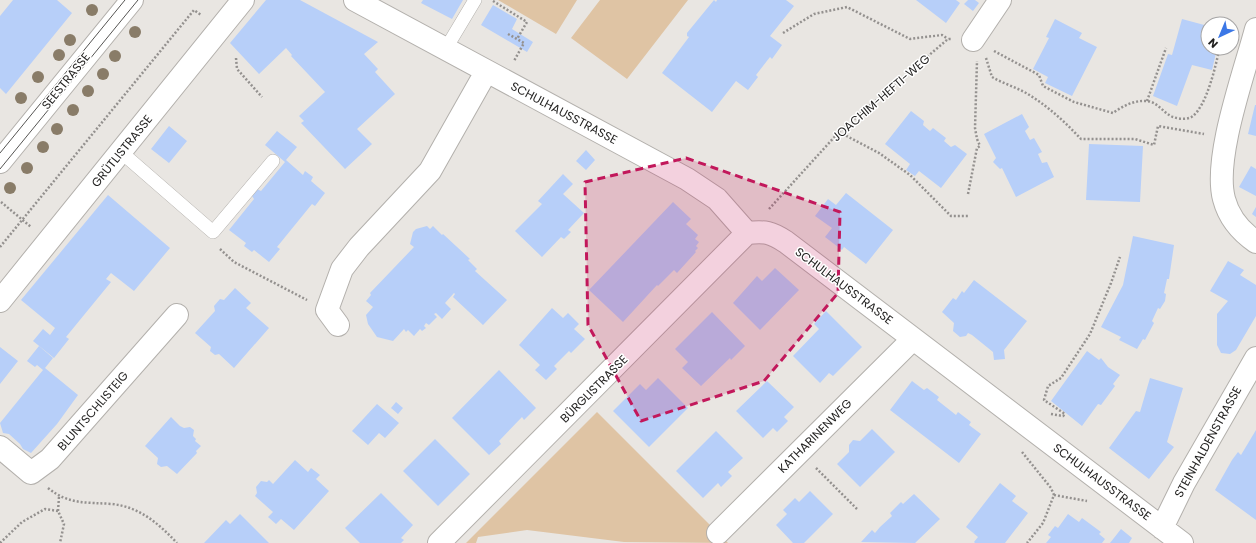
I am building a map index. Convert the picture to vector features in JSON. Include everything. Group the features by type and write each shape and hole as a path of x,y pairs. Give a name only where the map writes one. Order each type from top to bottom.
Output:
{"street":[{"name":"SEESTRASSE","path":"0,162 132,0"},
{"name":"GRÜTLISTRASSE","path":"0,301 243,0"},
{"name":"SCHULHAUSSTRASSE","path":"355,0 709,193 717,198 747,233 762,232 774,234 1182,543"},
{"path":"976,45 1000,0"},
{"path":"1256,29 1225,144 1221,176 1224,198 1232,218 1242,232 1256,242"},
{"path":"332,317 342,269 359,247 430,171 486,72"},
{"name":"BÜRGLISTRASSE","path":"439,543 712,270 747,233"},
{"name":"BLUNTSCHLISTEIG","path":"0,447 31,473 44,464 177,315"},
{"name":"KATHARINENWEG","path":"718,533 913,339"},
{"name":"STEINHALDENSTRASSE","path":"1162,528 1184,483 1256,358"}],"lane":[{"path":"445,50 475,0"},
{"path":"121,152 213,232 273,161"}],"path":[{"path":"495,3 527,22 517,39"},
{"path":"783,33 814,14 847,7 910,39 942,35 948,39 976,45 1039,75 1043,86 1074,102 1113,113 1128,103 1147,101 1158,105 1173,117 1187,119 1193,116 1201,106 1214,71 1218,56"},
{"path":"0,247 194,10 207,19"},
{"path":"508,34 524,43 511,66"},
{"name":"JOACHIM-HEFTI-WEG","path":"766,212 839,132 948,39"},
{"path":"976,45 988,60 992,77 1007,86 1030,95 1052,111 1081,139 1136,140 1154,145 1158,126 1209,135"},
{"path":"968,194 977,148 980,146 976,138 975,128 976,45"},
{"path":"1147,101 1166,48"},
{"path":"236,58 236,69 262,97"},
{"path":"839,132 879,153 910,175 951,216 969,216"},
{"path":"1,202 35,230"},
{"path":"213,232 208,238 234,262 332,317"},
{"path":"1063,416 1065,414 1044,400 1048,386 1061,378 1090,334 1112,284 1120,257"},
{"path":"1020,449 1051,488 1054,495 1043,523 1027,543"},
{"path":"800,452 857,509"},
{"path":"42,484 59,497 83,503 113,504 137,511 156,522 177,543"},
{"path":"1054,495 1090,502"},
{"path":"59,497 58,511 64,524 60,543"},
{"path":"0,543 28,519 45,509 58,511"}],"highlighted area":[{"path":"686,158 840,212 838,293 764,381 641,421 588,325 585,182"}],"shaded area":[{"path":"498,0 577,0 556,34"},
{"path":"600,0 688,0 627,79 571,38"},
{"path":"597,412 728,543 624,542 527,530 478,537 476,543 466,543"}],"building":[{"path":"13,0 57,0 72,13 6,94 0,88 0,16"},
{"path":"266,0 300,0 378,42 364,54 378,69 375,72 395,94 357,129 372,144 345,169 301,123 304,121 299,116 325,92 291,56 292,55 286,48 259,74 230,43"},
{"path":"423,0 463,0 452,19 421,3"},
{"path":"714,0 716,2 717,0 786,0 794,6 770,36 782,45 772,59 770,57 756,75 758,77 748,90 736,81 712,112 662,73 689,37 687,36 687,33"},
{"path":"916,0 956,0 960,3 946,23"},
{"path":"968,0 975,0 979,3 973,11 964,4"},
{"path":"493,5 517,19 512,29 533,42 527,52 481,25"},
{"path":"1055,19 1082,33 1079,38 1097,47 1072,96 1045,83 1048,77 1033,69 1049,38 1046,37"},
{"path":"1182,19 1200,24 1200,56 1215,56 1212,70 1192,65 1177,106 1153,96 1168,54 1172,55"},
{"path":"1256,105 1256,136 1248,134"},
{"path":"911,111 924,121 923,125 930,131 933,128 946,138 944,141 951,147 955,145 967,154 941,188 919,171 915,176 906,170 910,164 885,144"},
{"path":"1022,114 1029,127 1025,131 1030,140 1034,138 1042,152 1038,154 1042,163 1047,162 1054,177 1016,197 1002,168 1000,169 993,162 996,158 984,134"},
{"path":"169,126 187,141 169,163 151,149"},
{"path":"277,131 297,147 286,160 303,175 305,171 313,177 311,181 325,193 315,206 312,204 277,247 280,249 269,262 254,250 252,252 244,246 246,243 229,230 254,199 252,196 257,189 261,191 285,162 265,145"},
{"path":"1089,144 1143,146 1140,202 1086,200"},
{"path":"586,150 595,160 586,170 576,161"},
{"path":"1251,166 1256,169 1256,196 1239,187"},
{"path":"563,174 573,184 563,194 584,213 568,230 571,232 564,239 561,237 542,257 515,231 542,204 538,201"},
{"path":"846,193 893,230 866,264 844,247 842,250 825,237 832,228 815,216 828,199 836,205"},
{"path":"108,195 170,248 134,291 111,273 106,279 111,282 66,337 69,339 54,358 33,341 43,329 50,335 55,328 21,300"},
{"path":"673,202 691,219 686,224 698,235 695,239 699,242 696,246 698,248 677,273 674,270 658,286 657,285 623,322 589,290"},
{"path":"1256,207 1256,217 1252,214"},
{"path":"427,226 430,229 433,226 442,235 443,234 470,259 468,260 477,269 475,271 507,300 483,325 453,297 455,294 454,293 445,303 451,309 442,319 436,313 434,314 437,317 429,325 426,323 424,326 426,328 422,331 420,329 414,336 408,330 406,332 404,329 393,341 377,337 368,324 366,315 373,307 366,301 371,295 370,293 414,247 410,244 413,232 416,229"},
{"path":"1133,236 1174,245 1169,279 1167,279 1164,293 1166,294 1165,301 1160,309 1158,308 1152,321 1154,323 1145,340 1143,339 1137,349 1119,340 1121,337 1101,327 1123,285"},
{"path":"1228,261 1244,270 1240,275 1256,285 1256,316 1236,350 1230,354 1221,353 1217,345 1217,314 1228,301 1210,291"},
{"path":"775,268 799,290 760,330 733,303 757,276 762,281"},
{"path":"974,280 1027,321 1004,350 1005,359 994,360 993,352 968,333 966,336 960,337 953,331 954,323 942,312 953,298 956,300 962,291 964,293"},
{"path":"235,288 251,303 246,308 269,328 234,368 219,354 215,355 210,351 211,347 195,333 215,311 214,306 220,299 224,300"},
{"path":"552,308 563,318 568,313 579,324 574,329 585,339 571,353 569,351 554,366 557,369 546,380 535,370 540,365 519,345"},
{"path":"826,311 862,347 833,376 829,373 820,383 793,356 819,329 814,324"},
{"path":"712,312 745,346 731,360 730,358 701,386 682,368 688,362 675,349"},
{"path":"39,346 53,358 45,368 78,395 57,424 31,453 23,449 20,444 9,434 3,433 0,423 43,370 37,365 35,367 27,361"},
{"path":"0,347 18,361 0,384"},
{"path":"1087,351 1099,360 1101,358 1108,367 1120,375 1113,384 1115,386 1101,405 1098,404 1082,426 1051,401"},
{"path":"499,370 536,408 524,420 522,417 499,441 501,444 489,455 452,418"},
{"path":"658,378 688,408 649,447 613,411 640,384 646,390"},
{"path":"1150,378 1183,388 1167,442 1174,447 1149,479 1109,448 1136,411 1140,412"},
{"path":"767,381 794,407 784,417 788,421 777,432 773,428 763,438 736,411"},
{"path":"912,381 924,390 927,388 939,397 937,400 956,415 958,412 971,422 969,425 981,434 959,463 890,410"},
{"path":"396,402 403,408 398,414 391,408"},
{"path":"377,404 399,423 385,438 379,433 368,445 352,431"},
{"path":"171,417 180,426 184,428 190,427 194,430 193,436 196,439 195,441 201,446 196,451 197,453 177,474 167,466 161,467 157,464 158,458 145,446"},
{"path":"872,429 895,452 860,487 837,464 849,452 849,445 853,440 860,441"},
{"path":"1256,430 1256,520 1215,490 1232,460 1238,452 1241,455"},
{"path":"716,431 743,458 728,472 732,476 721,487 718,483 703,498 676,471"},
{"path":"435,439 470,474 438,506 403,471"},
{"path":"295,460 308,472 311,468 320,475 316,479 329,491 294,530 281,519 276,524 268,517 273,512 255,496 257,493 256,487 261,481 267,482 269,480 273,484"},
{"path":"1000,483 1016,496 1012,501 1028,513 1005,543 975,543 974,542 978,537 966,527"},
{"path":"810,491 833,514 804,543 793,543 776,525 787,514 783,510 795,498 799,502"},
{"path":"381,493 413,525 401,538 404,540 401,543 360,543 345,528"},
{"path":"914,494 940,519 915,543 861,542 872,530 875,533 892,516 890,513 901,502 903,504"},
{"path":"240,514 269,543 204,543 226,520 230,524"},
{"path":"1068,514 1079,522 1082,518 1101,532 1099,534 1105,539 1102,543 1046,543 1051,537 1048,535 1055,526 1058,528"},
{"path":"1121,529 1132,538 1129,543 1110,543"}],"tram line":[{"path":"0,153 125,0"},
{"path":"0,169 138,0"}]}
